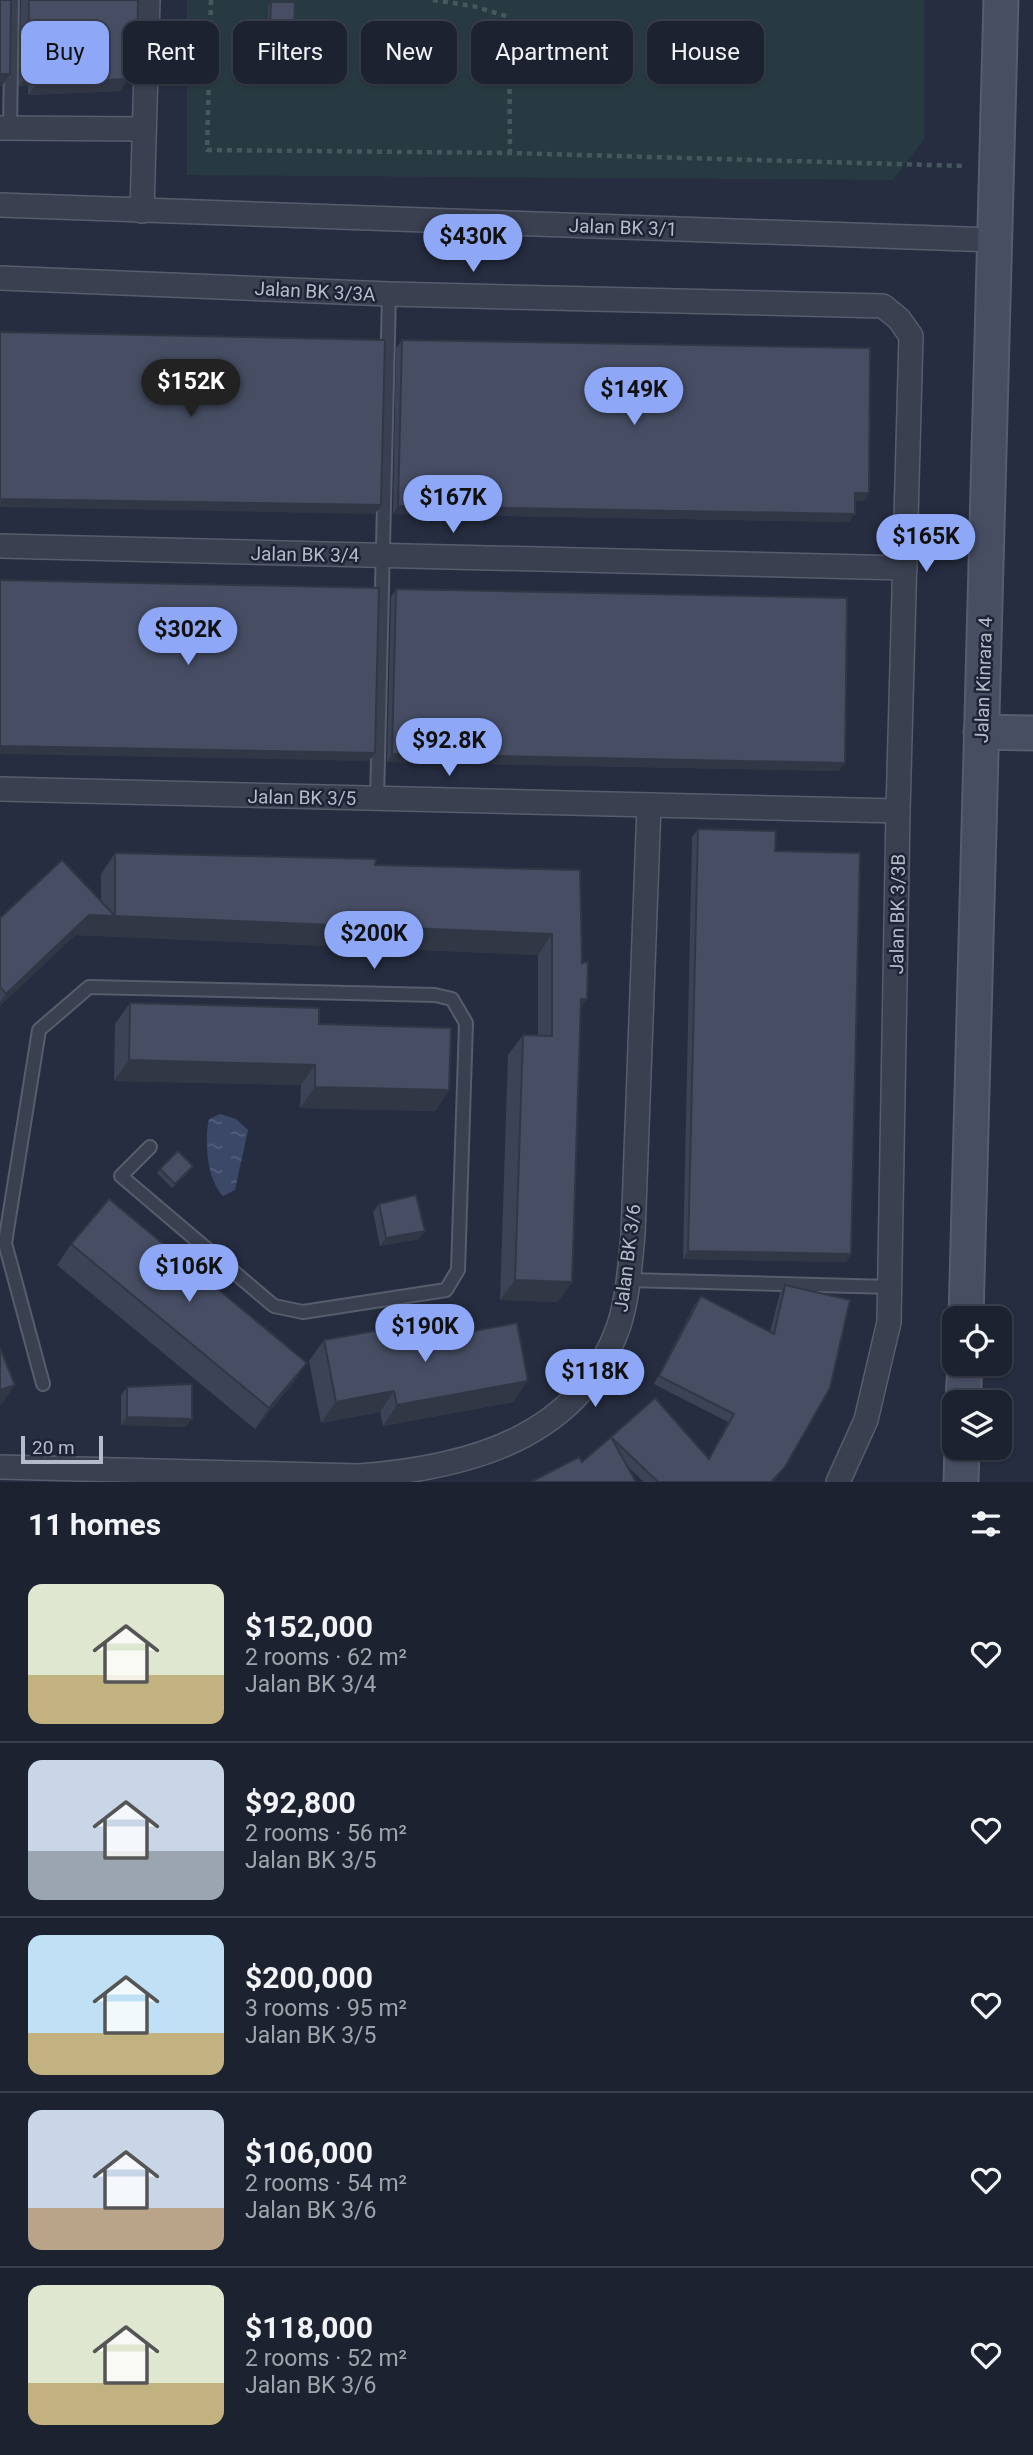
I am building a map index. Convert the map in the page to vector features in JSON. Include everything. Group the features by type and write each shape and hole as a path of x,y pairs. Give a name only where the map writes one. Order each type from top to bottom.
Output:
{"street":[{"path":"142,211 148,0"},
{"name":"Jalan Kinrara 4","path":"966,1306 1001,0"},
{"path":"5,128 144,129"},
{"name":"Jalan BK 3/1","path":"0,205 994,240"},
{"name":"Jalan BK 3/3A","path":"0,278 389,294 883,306 899,319 911,336"},
{"name":"Jalan BK 3/3B","path":"838,1482 866,1420 880,1374 890,1322 898,811 911,336"},
{"name":"Jalan BK 3/4","path":"0,546 905,568"},
{"path":"981,732 1033,733"},
{"name":"Jalan BK 3/5","path":"0,789 898,811"},
{"name":"Jalan BK 3/6","path":"0,1467 318,1479 404,1472 451,1464 539,1429 575,1398 602,1364 619,1324 628,1280 633,1236 649,805"},
{"path":"961,1482 962,1460"}],"lane":[{"path":"5,128 12,0"},
{"path":"377,799 389,294"},
{"path":"43,1384 3,1243 40,1030 89,987 435,995 452,999 466,1023 458,1270 446,1290 303,1312 274,1306 121,1176 150,1147"},
{"path":"628,1280 891,1287"}],"path":[{"path":"211,0 207,150 510,153 996,167"},
{"path":"433,0 473,6 509,17 510,153"}],"shaded area":[{"path":"187,0 924,0 924,139 893,180 187,175 187,84 219,84 219,21 187,21"}],"water":[{"path":"220,1114 236,1119 248,1130 235,1190 223,1196 213,1180 207,1149 209,1119"}],"building":[{"path":"0,0 11,0 10,74 0,74"},
{"path":"29,0 138,0 138,21 123,21 123,79 109,80 109,21 29,21"},
{"path":"271,2 295,2 294,21 270,21"},
{"path":"0,332 385,340 381,505 0,499"},
{"path":"402,340 870,348 869,493 855,493 855,514 398,506"},
{"path":"0,580 379,588 375,753 0,746"},
{"path":"396,589 847,598 845,763 392,754"},
{"path":"698,829 776,831 775,851 860,853 851,1254 688,1251"},
{"path":"115,853 376,859 375,865 580,870 582,963 588,962 587,999 581,999 572,1282 515,1280 523,1035 552,1036 552,934 89,915 6,994 0,987 0,918 62,860 115,916"},
{"path":"130,1003 319,1008 319,1024 451,1028 449,1090 315,1087 315,1065 129,1060"},
{"path":"178,1151 193,1166 175,1184 160,1169"},
{"path":"416,1195 425,1231 386,1238 379,1204"},
{"path":"109,1199 307,1363 269,1408 71,1244"},
{"path":"785,1285 850,1300 830,1388 785,1467 771,1482 658,1482 611,1437 655,1398 709,1459 734,1414 659,1376 701,1296 774,1334"},
{"path":"517,1323 528,1381 397,1405 394,1391 336,1402 324,1340 391,1328 394,1346"},
{"path":"0,1348 15,1385 0,1390"},
{"path":"192,1384 192,1419 127,1417 127,1387"},
{"path":"611,1437 636,1482 531,1482 579,1457 582,1462"}]}
